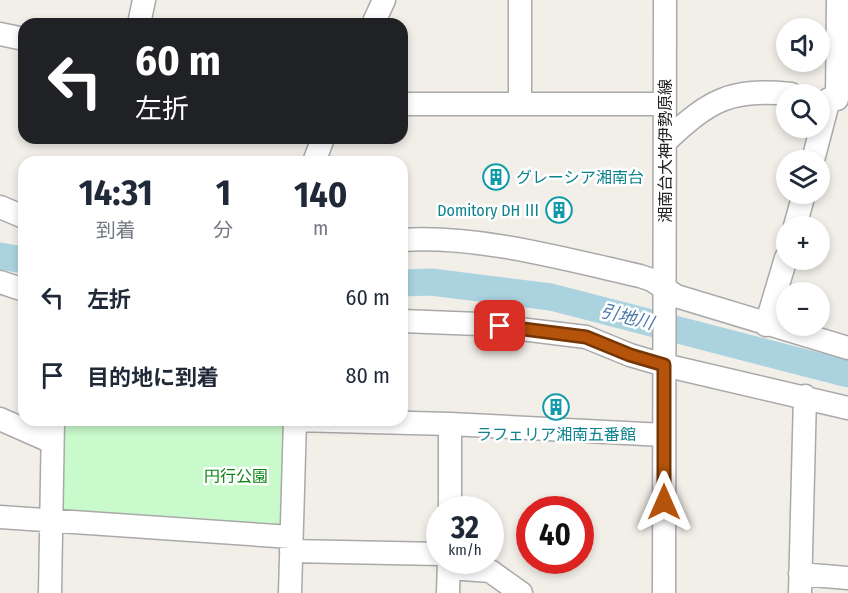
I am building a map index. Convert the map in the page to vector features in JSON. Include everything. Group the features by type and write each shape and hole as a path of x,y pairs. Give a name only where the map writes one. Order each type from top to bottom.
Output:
{"street":[{"path":"140,18 144,0"},
{"path":"376,18 384,0"},
{"path":"520,0 520,104"},
{"name":"湘南台大神伊勢原線","path":"664,357 665,0"},
{"path":"816,150 833,99 838,0"},
{"path":"0,34 18,38"},
{"path":"666,141 710,104 728,96 750,93 776,94"},
{"path":"408,104 665,104"},
{"path":"0,207 18,214"},
{"path":"408,240 459,242 526,252 640,276 665,296 676,296 848,348"},
{"path":"766,324 782,270"},
{"path":"0,282 18,288"},
{"path":"408,321 479,324 586,337 630,355 664,357 848,408"},
{"path":"664,357 664,593"},
{"path":"805,396 800,584 848,578"},
{"path":"0,419 18,423"},
{"path":"408,423 664,435"},
{"path":"450,424 450,496"},
{"path":"31,426 53,431 50,593"},
{"path":"290,593 295,426"},
{"path":"0,517 426,559"},
{"path":"447,574 448,593"},
{"path":"494,574 521,593"}],"green space":[{"name":"円行公園","path":"54,426 295,426 291,537 51,521"}],"waterway":[{"name":"引地川","path":"0,256 18,259"},
{"name":"引地川","path":"408,283 431,282 551,297 848,374"}],"place":[{"name":"グレーシア湘南台","path":"496,177"},
{"name":"Domitory DH Ⅲ","path":"559,210"},
{"name":"ラフェリア湘南五番館","path":"556,407"}],"route":[{"path":"500,326 586,337 630,355 664,365 664,502"}]}
